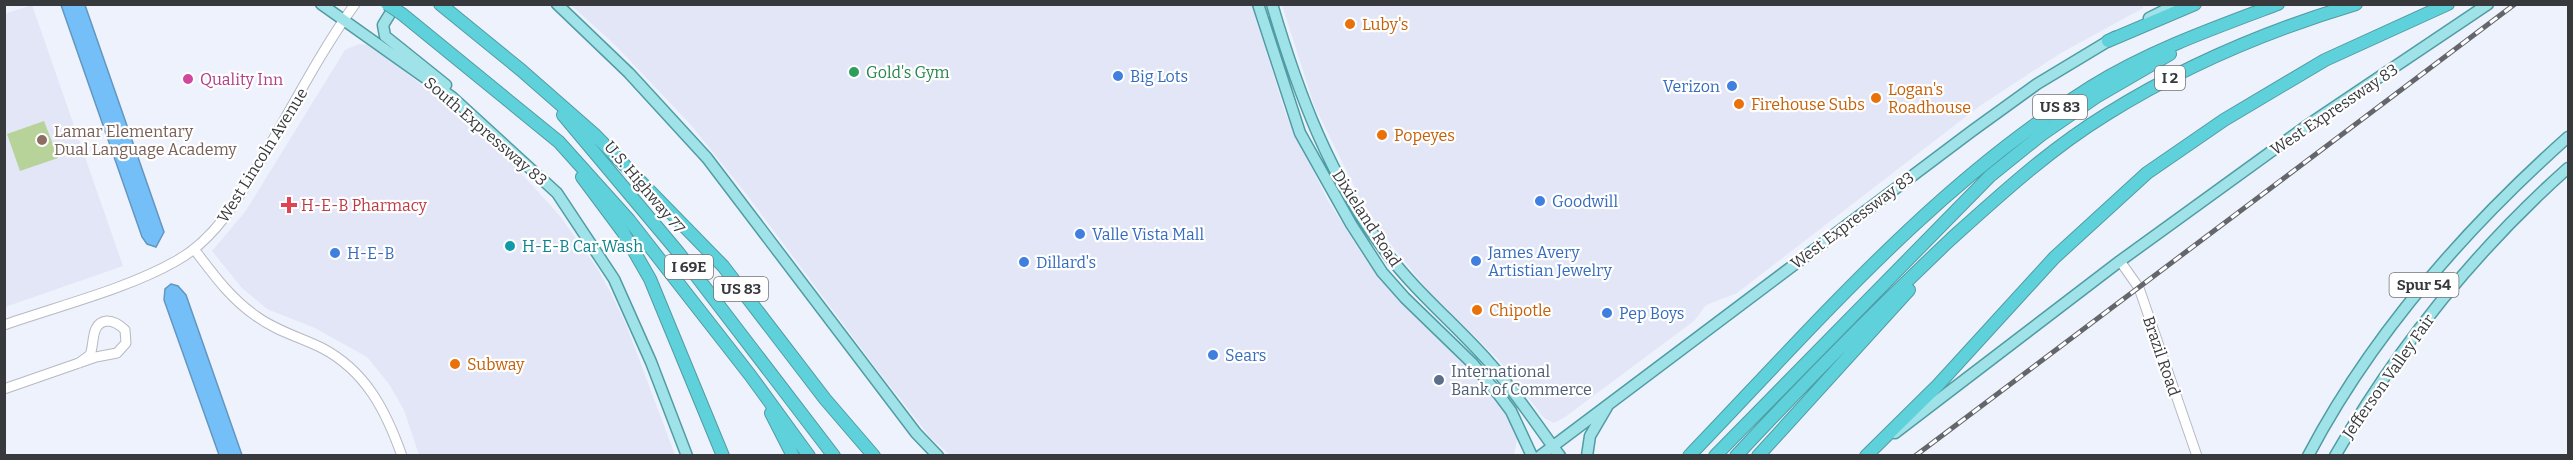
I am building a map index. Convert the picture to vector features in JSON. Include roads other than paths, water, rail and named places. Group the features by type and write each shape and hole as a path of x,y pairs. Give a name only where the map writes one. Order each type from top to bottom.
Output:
{"highway":[{"name":"I 69E","path":"387,4 399,9 462,65 547,131"},
{"name":"I 69E","path":"440,4 537,84"},
{"path":"2108,41 2194,4"},
{"path":"1715,456 1990,176 2041,135 2096,97 2223,25 2278,4"},
{"name":"I 2","path":"2004,191 2082,130 2155,86 2256,39 2356,4"},
{"path":"1866,456 1938,385 2054,258 2147,173 2224,120 2325,60 2448,4"},
{"name":"US 83","path":"1689,456 1881,257 1978,166 2091,86 2148,55 2223,25"},
{"name":"U.S. Highway 77","path":"537,84 678,252 833,453"},
{"name":"US 83","path":"537,84 594,134 723,266 825,399 874,456"},
{"name":"U.S. Highway 77","path":"547,131 629,220 750,375 809,456"},
{"path":"547,131 623,232 643,264 723,456"},
{"path":"1736,456 1884,303 2004,191"},
{"path":"1758,456 1903,297 2004,191"},
{"path":"750,375 793,456"}],"main road":[{"name":"South Expressway 83","path":"321,4 452,97 557,193 614,279 651,362 687,456"},
{"path":"557,4 629,73 707,158 909,425 938,456"},
{"name":"Dixieland Road","path":"1258,4 1300,133 1351,224 1382,272 1405,298 1472,363 1499,395 1515,420 1533,456"},
{"name":"Dixieland Road","path":"1272,4 1305,107 1326,156 1353,201 1385,251 1427,300 1502,377 1560,456"},
{"name":"West Expressway 83","path":"1540,456 2019,97 2108,41 2177,4"},
{"name":"West Expressway 83","path":"1866,456 2120,261 2305,127 2488,4"},
{"path":"399,9 383,25 385,36 436,76 452,97"},
{"name":"Spur 54","path":"2308,456 2372,354 2442,262 2493,207 2568,137"},
{"name":"Jefferson Valley Fair","path":"2335,456 2382,379 2455,284 2503,231 2568,168"},
{"path":"1587,456 1590,436 1611,402"}],"street":[{"name":"West Lincoln Avenue","path":"4,325 143,277 176,261 194,249 217,227 248,182 354,4"},
{"path":"194,249 234,299 257,317 323,349 359,375 385,412 402,456"},
{"name":"Brazil Road","path":"2120,261 2139,288 2197,456"},
{"path":"4,389 117,353 126,343 125,330 115,322 109,321 98,326 94,330 90,355 80,363"}],"water":[{"path":"61,5 85,5 164,232 156,247 147,244 142,237"},
{"path":"171,284 178,286 186,295 242,455 219,455 164,300 165,289"}],"railway":[{"path":"1915,456 2515,4"}],"place":[{"name":"Luby's","path":"1350,24"},
{"name":"Gold's Gym","path":"854,72"},
{"name":"Big Lots","path":"1118,76"},
{"name":"Quality Inn","path":"188,79"},
{"name":"Verizon","path":"1732,86"},
{"name":"Logan's Roadhouse","path":"1876,98"},
{"name":"Firehouse Subs","path":"1739,104"},
{"name":"Popeyes","path":"1382,135"},
{"name":"Lamar Elementary Dual Language Academy","path":"42,140"},
{"name":"Goodwill","path":"1540,201"},
{"name":"H-E-B Pharmacy","path":"289,205"},
{"name":"Valle Vista Mall","path":"1080,234"},
{"name":"H-E-B Car Wash","path":"510,246"},
{"name":"H-E-B","path":"335,253"},
{"name":"James Avery Artistian Jewelry","path":"1476,261"},
{"name":"Dillard's","path":"1024,262"},
{"name":"Chipotle","path":"1477,310"},
{"name":"Pep Boys","path":"1607,313"},
{"name":"Sears","path":"1213,355"},
{"name":"Subway","path":"455,364"},
{"name":"International Bank of Commerce","path":"1439,380"}]}
